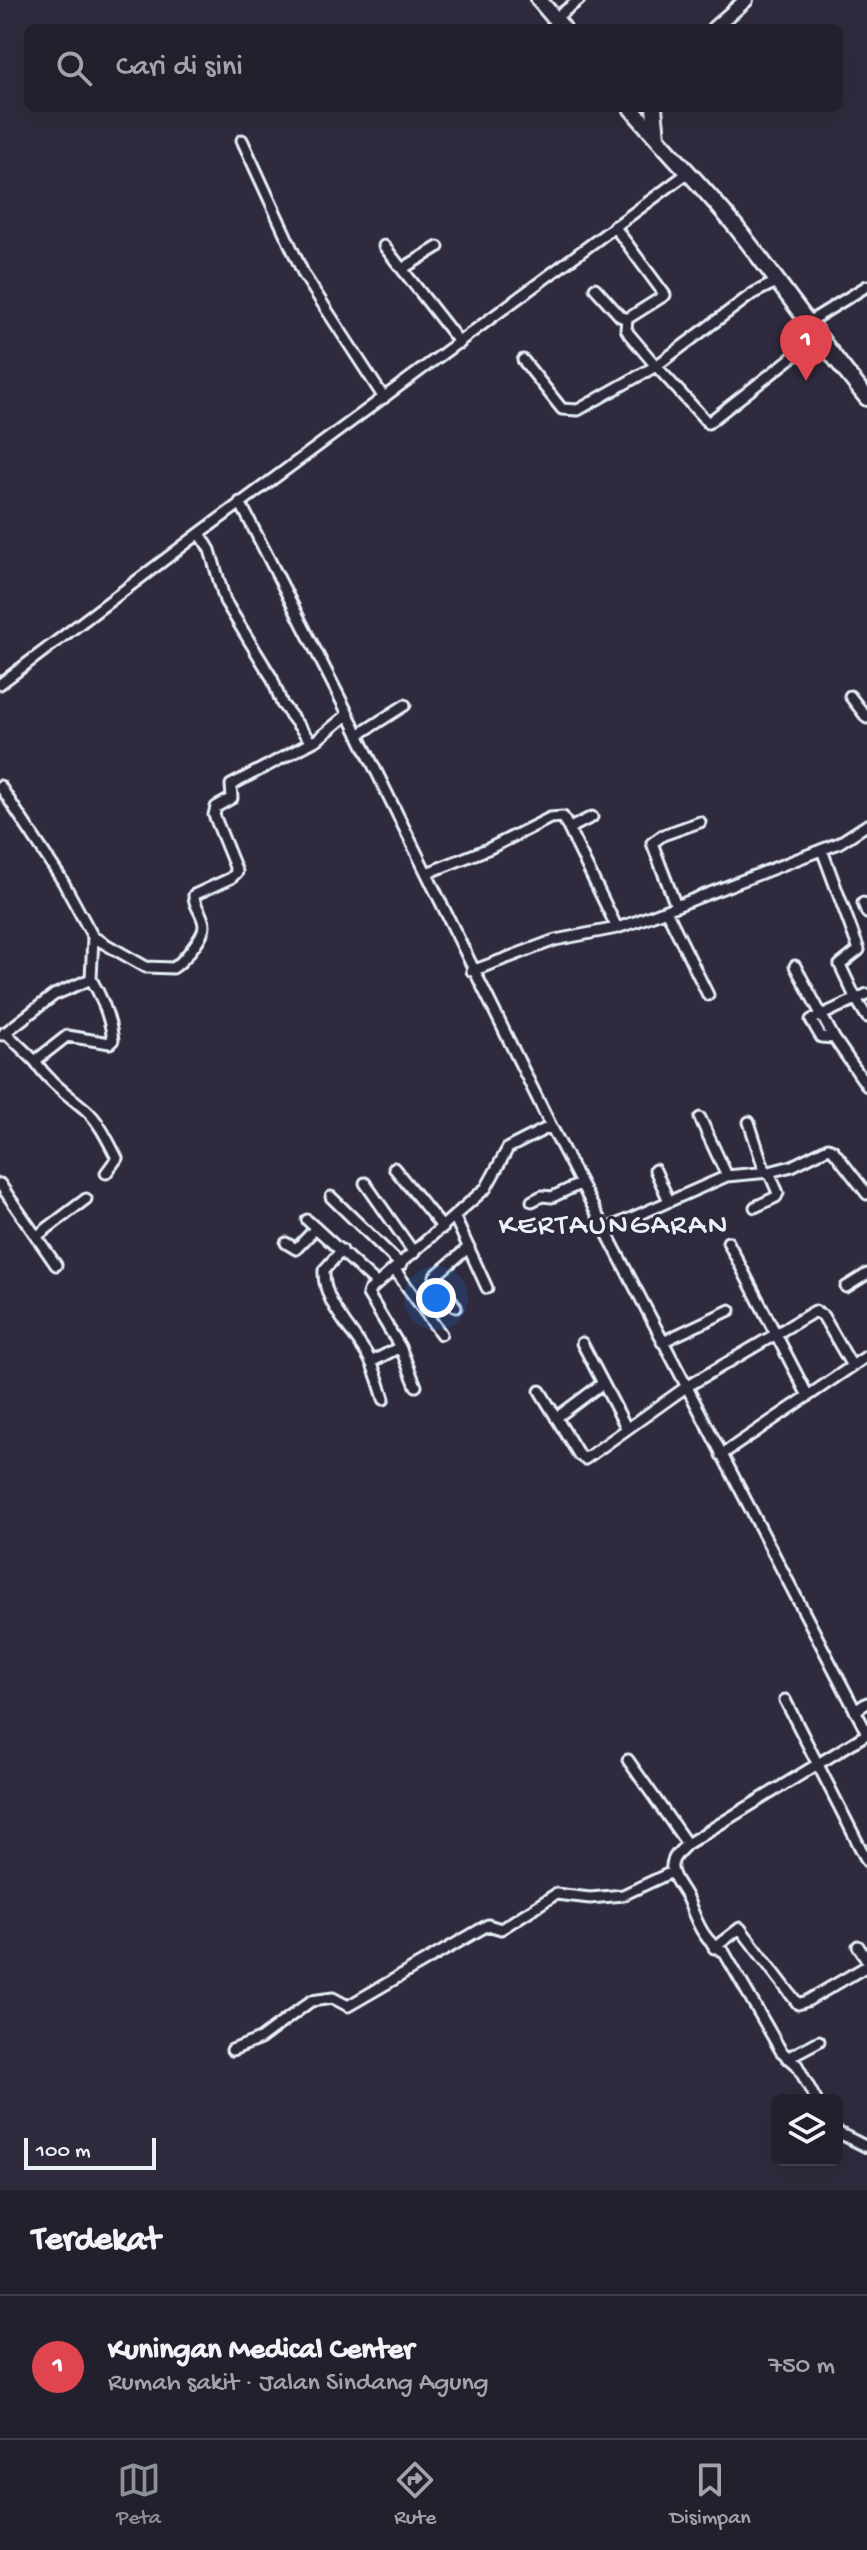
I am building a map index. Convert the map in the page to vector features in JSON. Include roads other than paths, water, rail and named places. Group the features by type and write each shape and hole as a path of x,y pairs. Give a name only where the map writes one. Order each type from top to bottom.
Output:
{"main road":[{"path":"539,0 558,23"},
{"path":"719,24 746,0"},
{"path":"635,112 689,172 778,281 817,338 867,398"},
{"path":"654,112 657,137"}],"street":[{"path":"558,23 579,0"},
{"path":"242,140 304,275 384,398"},
{"path":"0,684 240,502 689,172"},
{"path":"614,226 665,295 627,319"},
{"path":"384,246 460,343"},
{"path":"402,269 438,247"},
{"path":"523,360 562,409 571,412 656,366 752,294 778,281"},
{"path":"807,323 867,286"},
{"path":"595,288 620,316 627,319"},
{"path":"627,319 629,334 708,423 817,338"},
{"path":"240,502 580,1184 867,1734 687,1844 676,1854 672,1863 672,1872 689,1902 692,1915 714,1948 724,1952 781,2051 798,2068 813,2094"},
{"path":"200,533 210,550 225,601 265,667 282,704 311,742"},
{"path":"850,696 867,718"},
{"path":"358,735 405,705"},
{"path":"93,937 146,967 168,969 178,966 203,931 194,895 231,878 237,872 214,809 232,798 231,785 311,742 348,714"},
{"path":"0,786 62,880 93,937 91,979 105,1003 113,1040 106,1045 67,1036 35,1061"},
{"path":"427,873 490,848 557,816 563,817 617,928"},
{"path":"570,828 592,817"},
{"path":"676,906 652,843 659,837 700,822"},
{"path":"472,971 555,940 617,928 666,910 822,850 845,840 867,825"},
{"path":"822,850 863,949 840,965 867,1017"},
{"path":"666,910 708,995"},
{"path":"795,966 813,1020 834,1038 867,1086"},
{"path":"91,979 54,995 2,1034 35,1061 48,1080 95,1120 117,1158 106,1173"},
{"path":"813,1020 867,994"},
{"path":"700,1118 727,1176"},
{"path":"749,1122 778,1193 755,1207"},
{"path":"416,1386 400,1347 368,1294 486,1188 508,1148 551,1126"},
{"path":"604,1230 727,1176 792,1166 831,1148 867,1194"},
{"path":"394,1168 443,1228"},
{"path":"655,1170 669,1201"},
{"path":"365,1183 414,1253"},
{"path":"0,1184 4,1198 37,1236 56,1265"},
{"path":"532,1201 542,1196 556,1196 580,1184"},
{"path":"331,1197 398,1268 441,1334"},
{"path":"37,1236 86,1199"},
{"path":"455,1218 487,1288"},
{"path":"307,1220 377,1284"},
{"path":"286,1243 296,1249 316,1228"},
{"path":"728,1242 808,1396"},
{"path":"456,1307 435,1276 469,1247"},
{"path":"342,1250 324,1270 324,1278 340,1315 371,1362 384,1399"},
{"path":"846,1287 867,1274"},
{"path":"662,1342 730,1310"},
{"path":"540,1391 579,1455 585,1459 686,1387 809,1313 819,1312 852,1366"},
{"path":"582,1343 627,1429"},
{"path":"371,1362 400,1347"},
{"path":"721,1455 867,1356"},
{"path":"556,1418 603,1383"},
{"path":"785,1700 867,1861"},
{"path":"855,1711 867,1703"},
{"path":"628,1760 687,1844"},
{"path":"232,2050 260,2039 311,2001 333,1998 348,2006 488,1925 501,1929 556,1894 590,1898 623,1895 672,1872"},
{"path":"714,1948 740,1928 798,2004 867,1963 858,1946"},
{"path":"787,2058 819,2041"},
{"path":"843,2135 867,2147"}],"place":[{"name":"Kuningan Medical Center","path":"806,381"}],"district":[{"name":"KERTAUNGARAN","path":"614,1227"}]}
